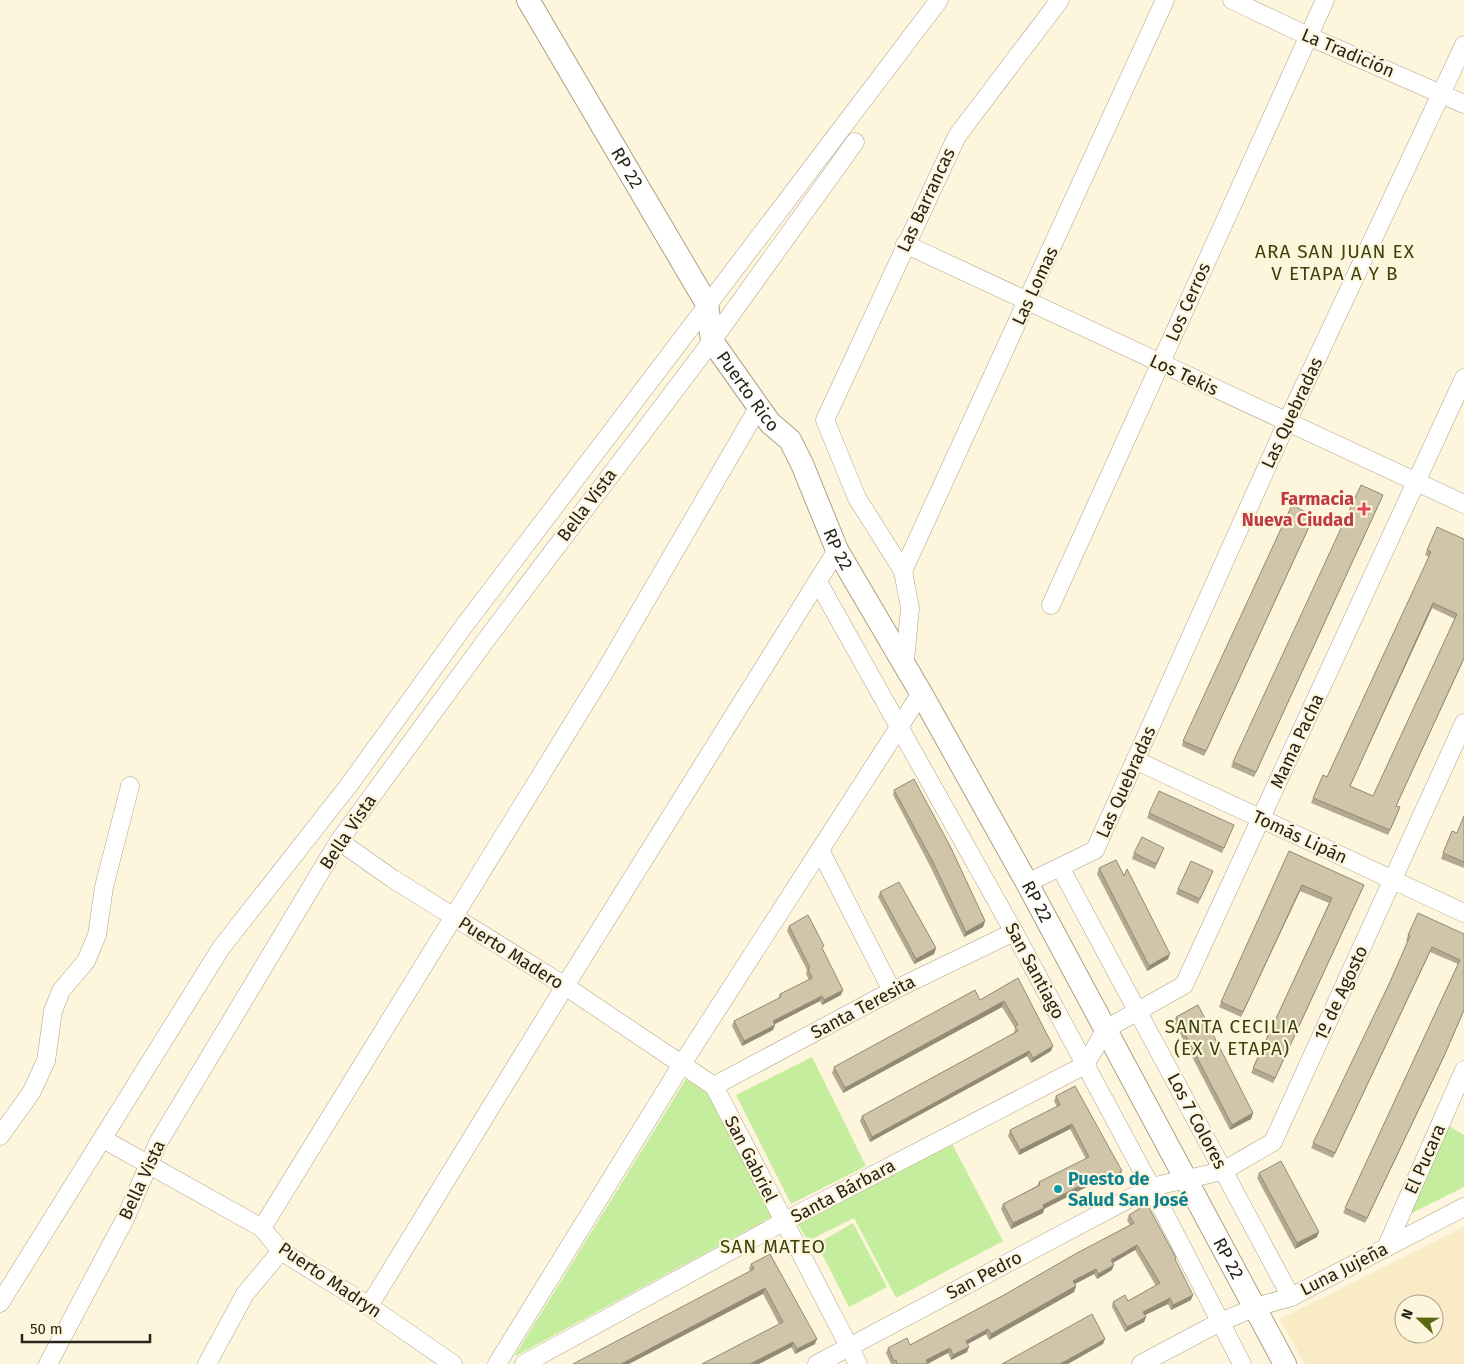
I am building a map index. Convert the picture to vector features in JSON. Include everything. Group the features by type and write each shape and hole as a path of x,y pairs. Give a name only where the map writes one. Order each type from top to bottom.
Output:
{"street":[{"name":"RP 22","path":"528,0 707,304 712,340"},
{"path":"0,1302 221,948 349,785 464,626 939,0"},
{"name":"Las Barrancas","path":"903,571 857,498 825,420 905,244 957,136 1060,0"},
{"name":"Las Lomas","path":"903,571 1165,0"},
{"name":"La Tradición","path":"1232,0 1308,36 1464,104"},
{"name":"Los Cerros","path":"1051,605 1325,0"},
{"name":"Las Quebradas","path":"1027,883 1094,850 1287,422 1464,46"},
{"name":"Bella Vista","path":"48,1364 125,1219 148,1164 339,842 489,636 712,340 855,142"},
{"name":"Los Tekis","path":"905,244 1464,504"},
{"name":"Puerto Rico","path":"712,340 758,408 770,423 790,440"},
{"name":"Mama Pacha","path":"1085,1065 1106,1030 1184,985 1464,378"},
{"path":"262,1228 455,918 605,671 758,408"},
{"name":"RP 22","path":"790,440 802,464 837,550 1027,883 1256,1307 1284,1364"},
{"path":"368,1306 837,550"},
{"path":"903,571 910,608 905,660"},
{"name":"San Santiago","path":"818,582 1014,932 1242,1364"},
{"path":"497,1364 682,1064 920,693"},
{"name":"1º de Agosto","path":"1150,1187 1224,1171 1273,1142 1464,724"},
{"name":"Tomás Lipán","path":"1136,760 1464,913"},
{"path":"0,1136 31,1092 46,1061 51,1037 53,1011 61,991 86,961 97,935 104,887 130,786"},
{"name":"Puerto Madero","path":"339,842 455,918 565,986 714,1086"},
{"path":"820,850 892,991"},
{"name":"Los 7 Colores","path":"1060,867 1292,1297"},
{"name":"Santa Teresita","path":"714,1086 892,991 1014,932"},
{"name":"Santa Bárbara","path":"524,1364 783,1222 1085,1065"},
{"name":"El Pucara","path":"1386,1248 1464,1070"},
{"name":"San Gabriel","path":"714,1086 858,1364"},
{"name":"Puerto Madryn","path":"103,1139 262,1228 280,1251 368,1306 453,1364"},
{"name":"San Pedro","path":"817,1364 1150,1187"},
{"name":"Luna Jujeña","path":"1141,1364 1220,1322 1256,1307 1292,1297 1464,1207"},
{"path":"207,1364 245,1294 280,1251"}],"shaded area":[{"path":"1464,1227 1464,1364 1305,1364 1280,1319"}],"green space":[{"path":"812,1057 866,1166 791,1204 736,1095"},
{"path":"686,1079 711,1096 773,1216 514,1357"},
{"path":"1449,1126 1464,1135 1464,1187 1404,1217"},
{"path":"949,1138 1003,1241 896,1298 854,1218 808,1241 795,1219"},
{"path":"853,1223 887,1287 849,1307 817,1244"}],"building":[{"path":"1361,485 1383,495 1256,772 1233,762"},
{"path":"1292,505 1314,516 1206,751 1183,741"},
{"path":"1437,527 1464,539 1464,658 1396,806 1400,807 1390,830 1313,798 1323,775 1327,777 1431,552 1427,550","holes":["1433,603 1457,614 1373,796 1350,786"]},
{"path":"914,779 950,846 985,921 966,932 933,862 894,790"},
{"path":"1159,791 1234,825 1224,848 1149,813"},
{"path":"1464,816 1464,862 1443,853 1452,831 1457,833"},
{"path":"1142,837 1164,848 1156,864 1134,853"},
{"path":"1289,851 1364,885 1275,1078 1253,1068 1332,898 1302,885 1243,1012 1221,1002"},
{"path":"1116,860 1124,876 1127,869 1170,954 1149,966 1099,868"},
{"path":"1191,861 1213,871 1200,899 1178,889"},
{"path":"899,882 936,948 916,959 880,892"},
{"path":"1418,913 1464,934 1464,1010 1367,1218 1345,1208 1460,960 1432,947 1335,1153 1313,1143 1390,982"},
{"path":"808,915 843,990 824,1000 822,996 773,1021 775,1025 744,1041 734,1021 781,997 780,994 812,978 808,969 810,968 789,926"},
{"path":"1018,978 1053,1046 1033,1058 1029,1051 872,1137 862,1116 1018,1031 1015,1027 1018,1025 1004,1001 845,1088 834,1067 975,990 980,1000"},
{"path":"1198,1005 1253,1113 1232,1125 1176,1017"},
{"path":"1075,1086 1122,1171 1102,1181 1099,1176 1043,1205 1044,1208 1013,1223 1003,1204 1040,1185 1039,1182 1089,1157 1072,1124 1020,1150 1010,1130 1060,1105 1056,1096"},
{"path":"1281,1161 1319,1232 1297,1243 1259,1173"},
{"path":"1147,1204 1176,1258 1193,1295 1173,1305 1170,1298 1143,1312 1146,1317 1127,1327 1113,1302 1125,1295 1128,1301 1160,1283 1137,1245 1111,1260 1114,1265 1098,1274 1096,1269 1073,1281 1076,1286 991,1334 988,1329 966,1341 969,1347 953,1355 950,1348 926,1360 928,1364 897,1364 896,1360 894,1361 888,1348 907,1338 910,1345 1134,1223 1129,1215"},
{"path":"770,1254 817,1339 797,1349 793,1342 750,1364 702,1364 783,1322 765,1288 621,1364 573,1364 754,1269 751,1264"},
{"path":"1092,1314 1105,1339 1060,1364 1002,1364"}],"place":[{"name":"Farmacia Nueva Ciudad","path":"1364,509"},
{"name":"Puesto de Salud San José","path":"1058,1189"}],"district":[{"name":"ARA SAN JUAN EX V ETAPA A Y B","path":"1335,262"},
{"name":"SANTA CECILIA (EX V ETAPA)","path":"1232,1037"},
{"name":"SAN MATEO","path":"773,1246"}]}
